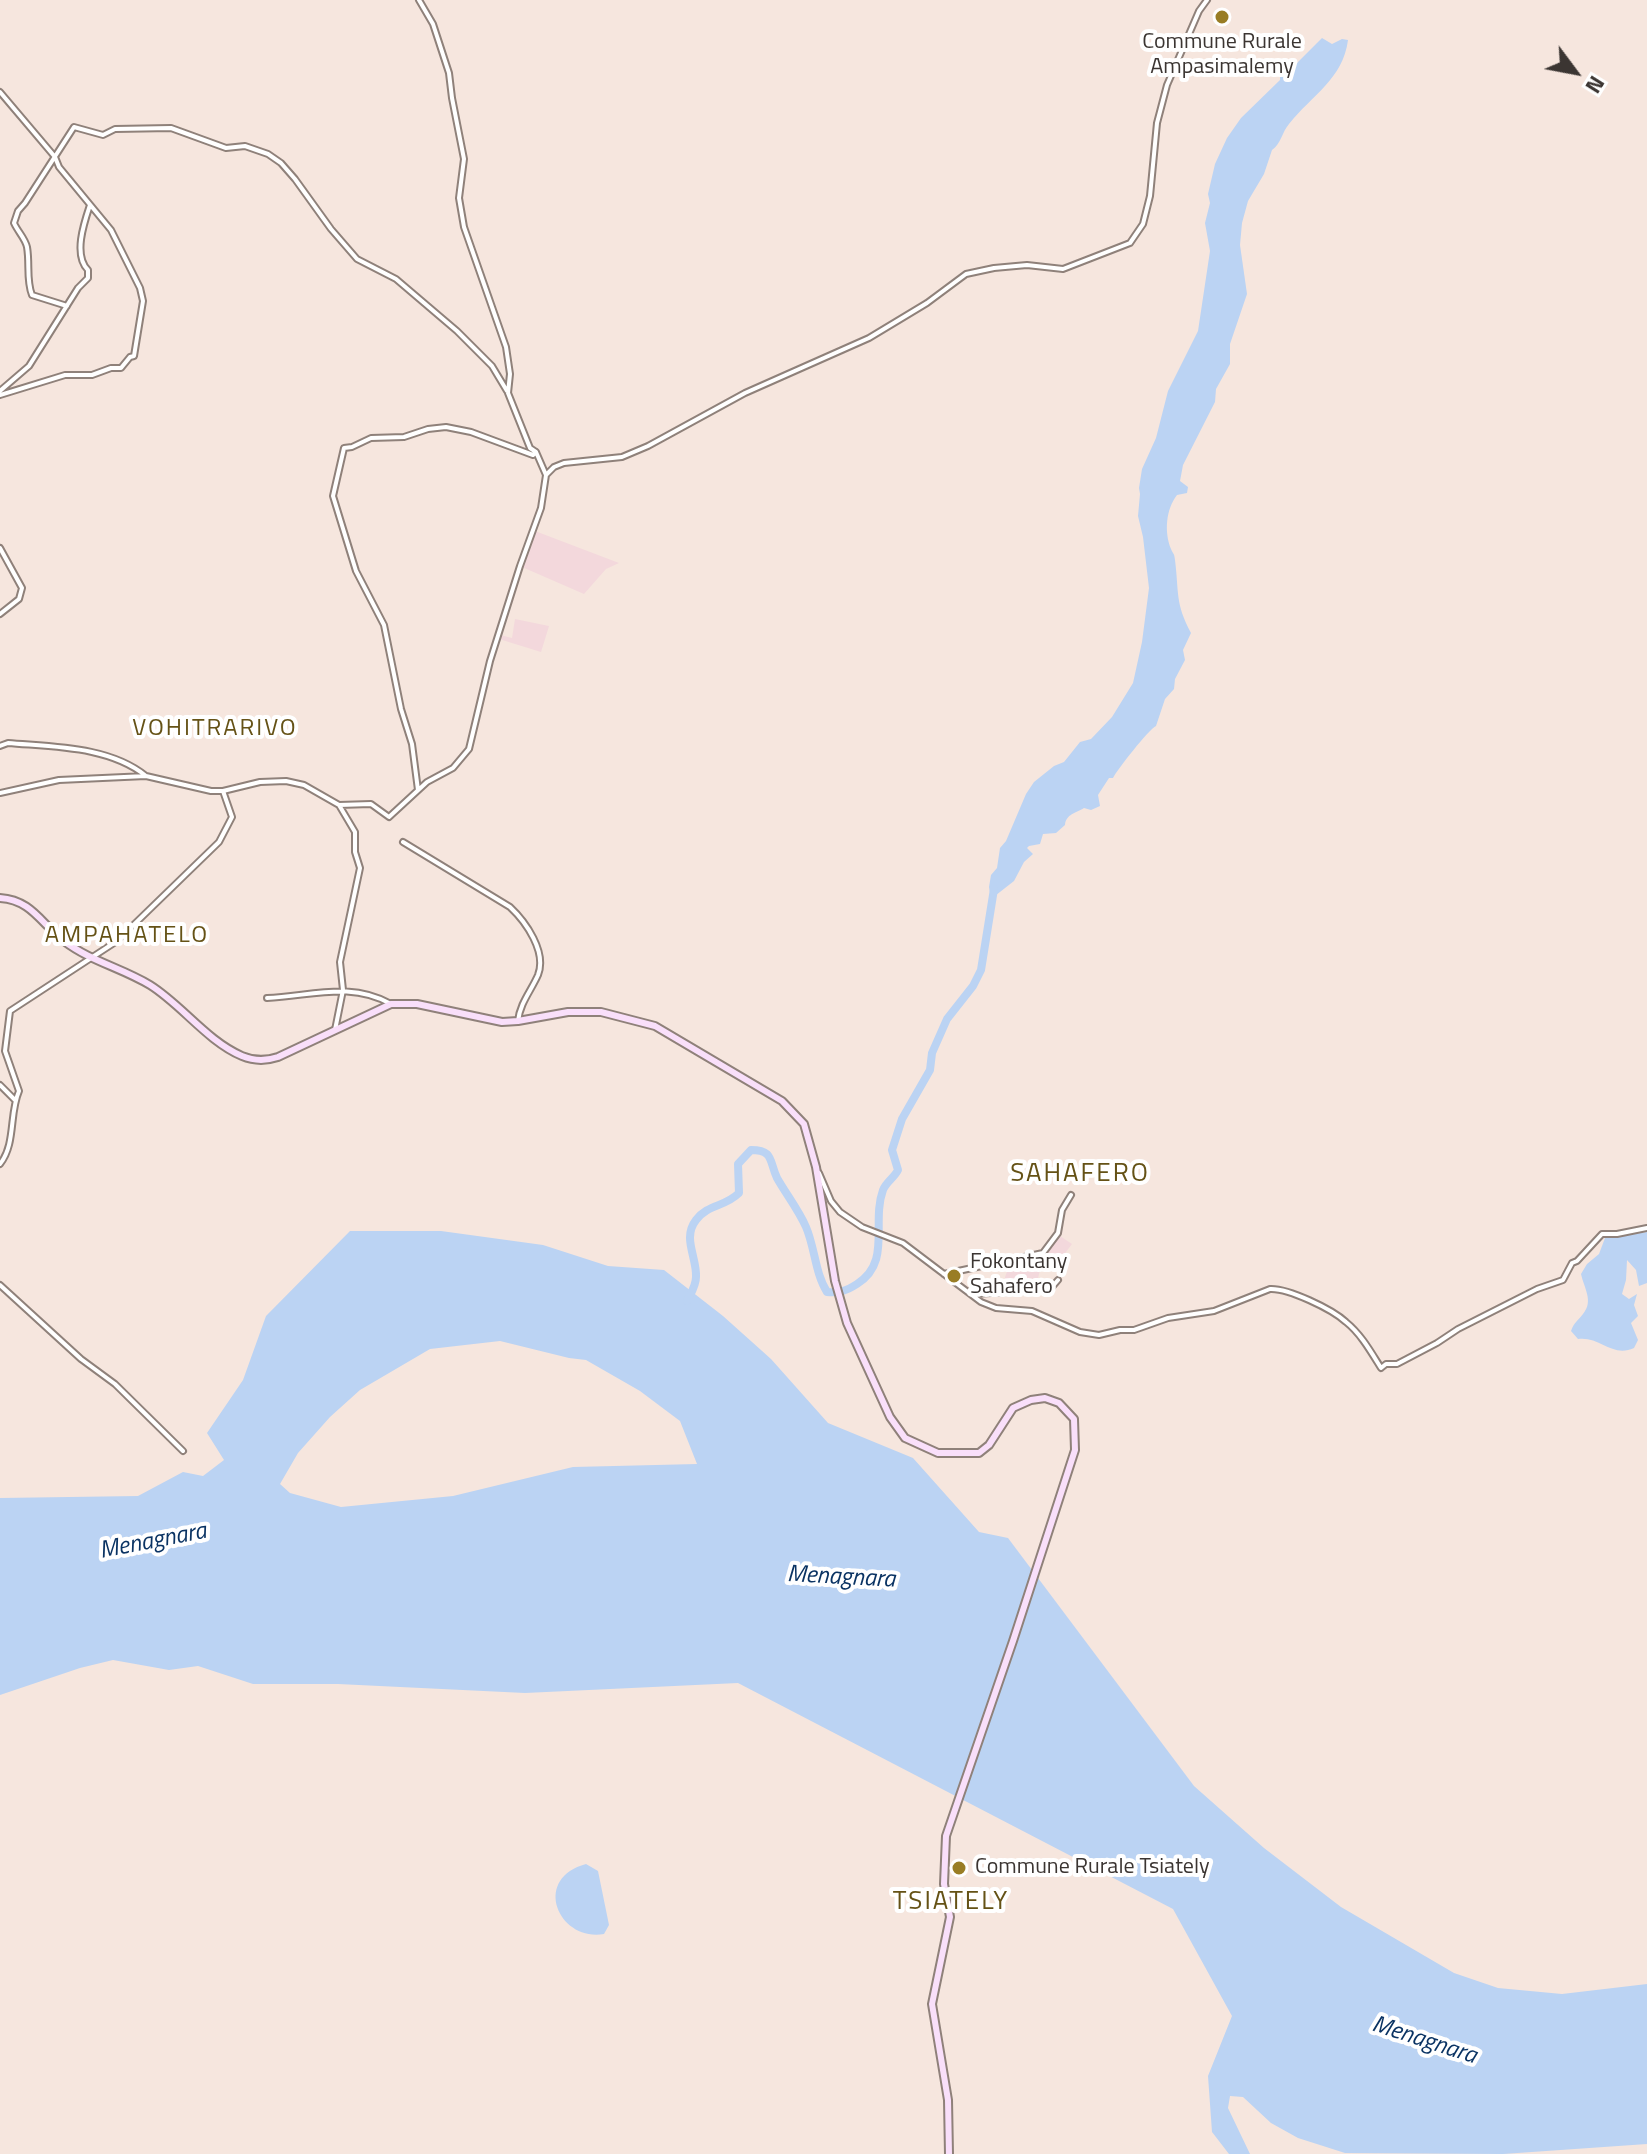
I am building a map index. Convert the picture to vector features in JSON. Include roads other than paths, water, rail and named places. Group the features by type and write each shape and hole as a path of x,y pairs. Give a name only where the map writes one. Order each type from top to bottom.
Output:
{"main road":[{"path":"0,898 19,901 32,908 57,935 91,958 149,984 226,1047 251,1059 278,1057 391,1004 417,1004 486,1020 518,1021 568,1012 601,1012 655,1026 782,1101 804,1124 816,1167 835,1281 847,1323 890,1417 905,1438 938,1453 979,1453 989,1445 1013,1408 1045,1398 1059,1403 1074,1419 1075,1450 946,1836 944,1884 950,1917 932,2004 948,2100 949,2154"}],"street":[{"path":"419,0 433,24 449,73 464,159 459,198 464,227 506,347 510,374 508,393"},
{"path":"546,475 564,463 622,457 648,446 745,393 869,338 927,303 966,274 1027,265 1063,269 1130,243 1143,224 1150,196 1157,123 1167,85 1199,11 1207,0"},
{"path":"0,92 111,230 140,288 143,301 134,356 121,368 92,375 65,375 0,393"},
{"path":"67,306 32,295 28,285 27,249 14,223 18,211 74,127 103,135 115,129 171,128 226,148 245,146 268,154 281,163 357,259 396,279 457,331 492,366 508,393 530,448 544,465 546,475 541,508 490,661 469,749 453,768 418,790 389,817 371,804 339,805"},
{"path":"0,393 29,366 88,278 88,270 82,265 81,256 90,205"},
{"path":"418,790 412,744 401,709 384,625 356,571 333,496 344,448 371,438 404,437 446,427 471,432 533,455 536,452"},
{"path":"0,548 22,588 19,599 0,614"},
{"path":"0,746 8,743 89,752 125,764 146,776"},
{"path":"0,793 59,780 146,776 211,791 260,782 286,781 304,785 339,805 355,832 355,852 360,868 340,962 343,990 335,1032"},
{"path":"0,1164 8,1152 19,1091 5,1051 10,1011 117,941 219,842 232,817 223,791"},
{"path":"403,842 510,907 525,921 541,960 538,974 519,1011 518,1021"},
{"path":"267,998 343,990 372,994 391,1004"},
{"path":"0,1085 15,1100"},
{"path":"816,1167 831,1201 840,1212 862,1227 903,1243 981,1302 996,1308 1032,1311 1080,1332 1099,1335 1134,1330 1168,1318 1214,1311 1277,1289 1347,1322 1381,1368 1386,1364 1397,1364 1537,1289 1563,1280 1572,1263 1602,1234 1647,1228"},
{"path":"944,1274 1043,1253 1058,1233 1062,1210 1071,1195"},
{"path":"971,1294 1045,1290 1058,1280"},
{"path":"0,1285 81,1359 115,1384 183,1451"}],"water":[{"path":"1322,38 1332,44 1342,39 1348,40 1345,54 1333,76 1287,127 1272,150 1264,174 1248,201 1240,245 1247,294 1230,344 1230,364 1216,389 1215,402 1183,465 1180,481 1188,487 1187,493 1177,495 1168,514 1167,535 1174,556 1180,605 1191,633 1183,650 1185,660 1175,679 1174,689 1165,699 1156,726 1113,778 1109,778 1098,795 1100,806 1091,810 1084,808 1069,816 1056,833 1043,834 1040,844 1027,848 1033,854 1024,862 1014,881 991,899 991,875 997,868 1000,848 1026,794 1034,782 1064,762 1080,742 1091,739 1112,717 1133,683 1149,588 1138,516 1142,469 1156,438 1168,391 1198,331 1210,251 1205,223 1215,164 1241,118 1280,80 1280,71 1294,66"},
{"name":"Menagnara","path":"350,1231 441,1231 543,1245 608,1266 664,1270 771,1359 828,1423 913,1458 979,1532 1008,1538 1194,1786 1264,1848 1341,1907 1454,1973 1498,1988 1562,1994 1647,1984 1647,2144 1503,2154 1345,2153 1298,2138 1271,2123 1243,2097 1230,2096 1228,2108 1250,2154 1229,2154 1212,2132 1208,2076 1232,2016 1173,1909 738,1683 525,1693 338,1684 253,1684 198,1666 169,1670 113,1660 0,1695 0,1498 138,1496 183,1472 203,1476 224,1460 207,1433 243,1380 266,1316","holes":["500,1341 586,1360 640,1391 680,1421 697,1464 573,1467 453,1496 341,1507 290,1493 280,1484 298,1453 330,1417 360,1390 430,1349"]},
{"path":"1647,1232 1647,1283 1639,1286 1636,1270 1627,1260 1622,1294 1629,1299 1637,1294 1634,1305 1638,1316 1631,1323 1638,1340 1634,1348 1612,1349 1578,1339 1571,1331 1588,1304 1581,1274 1587,1264 1599,1254 1605,1238"},
{"path":"586,1864 598,1871 609,1925 604,1934 588,1934 574,1929 558,1908 556,1895 559,1882 569,1872"}],"waterway":[{"path":"687,1301 696,1277 690,1241 692,1227 706,1211 739,1193 738,1164 751,1150 764,1152 770,1158 777,1178 806,1227 827,1292 846,1290 868,1275 877,1253 883,1190 898,1170 892,1150 902,1119 930,1070 932,1053 947,1019 973,986 981,970 994,889"}],"place":[{"name":"Commune Rurale Ampasimalemy","path":"1222,17"},
{"name":"Fokontany Sahafero","path":"954,1276"},
{"name":"Commune Rurale Tsiately","path":"959,1868"}],"district":[{"name":"VOHITRARIVO","path":"215,729"},
{"name":"AMPAHATELO","path":"127,936"},
{"name":"SAHAFERO","path":"1080,1175"},
{"name":"TSIATELY","path":"951,1903"}]}
